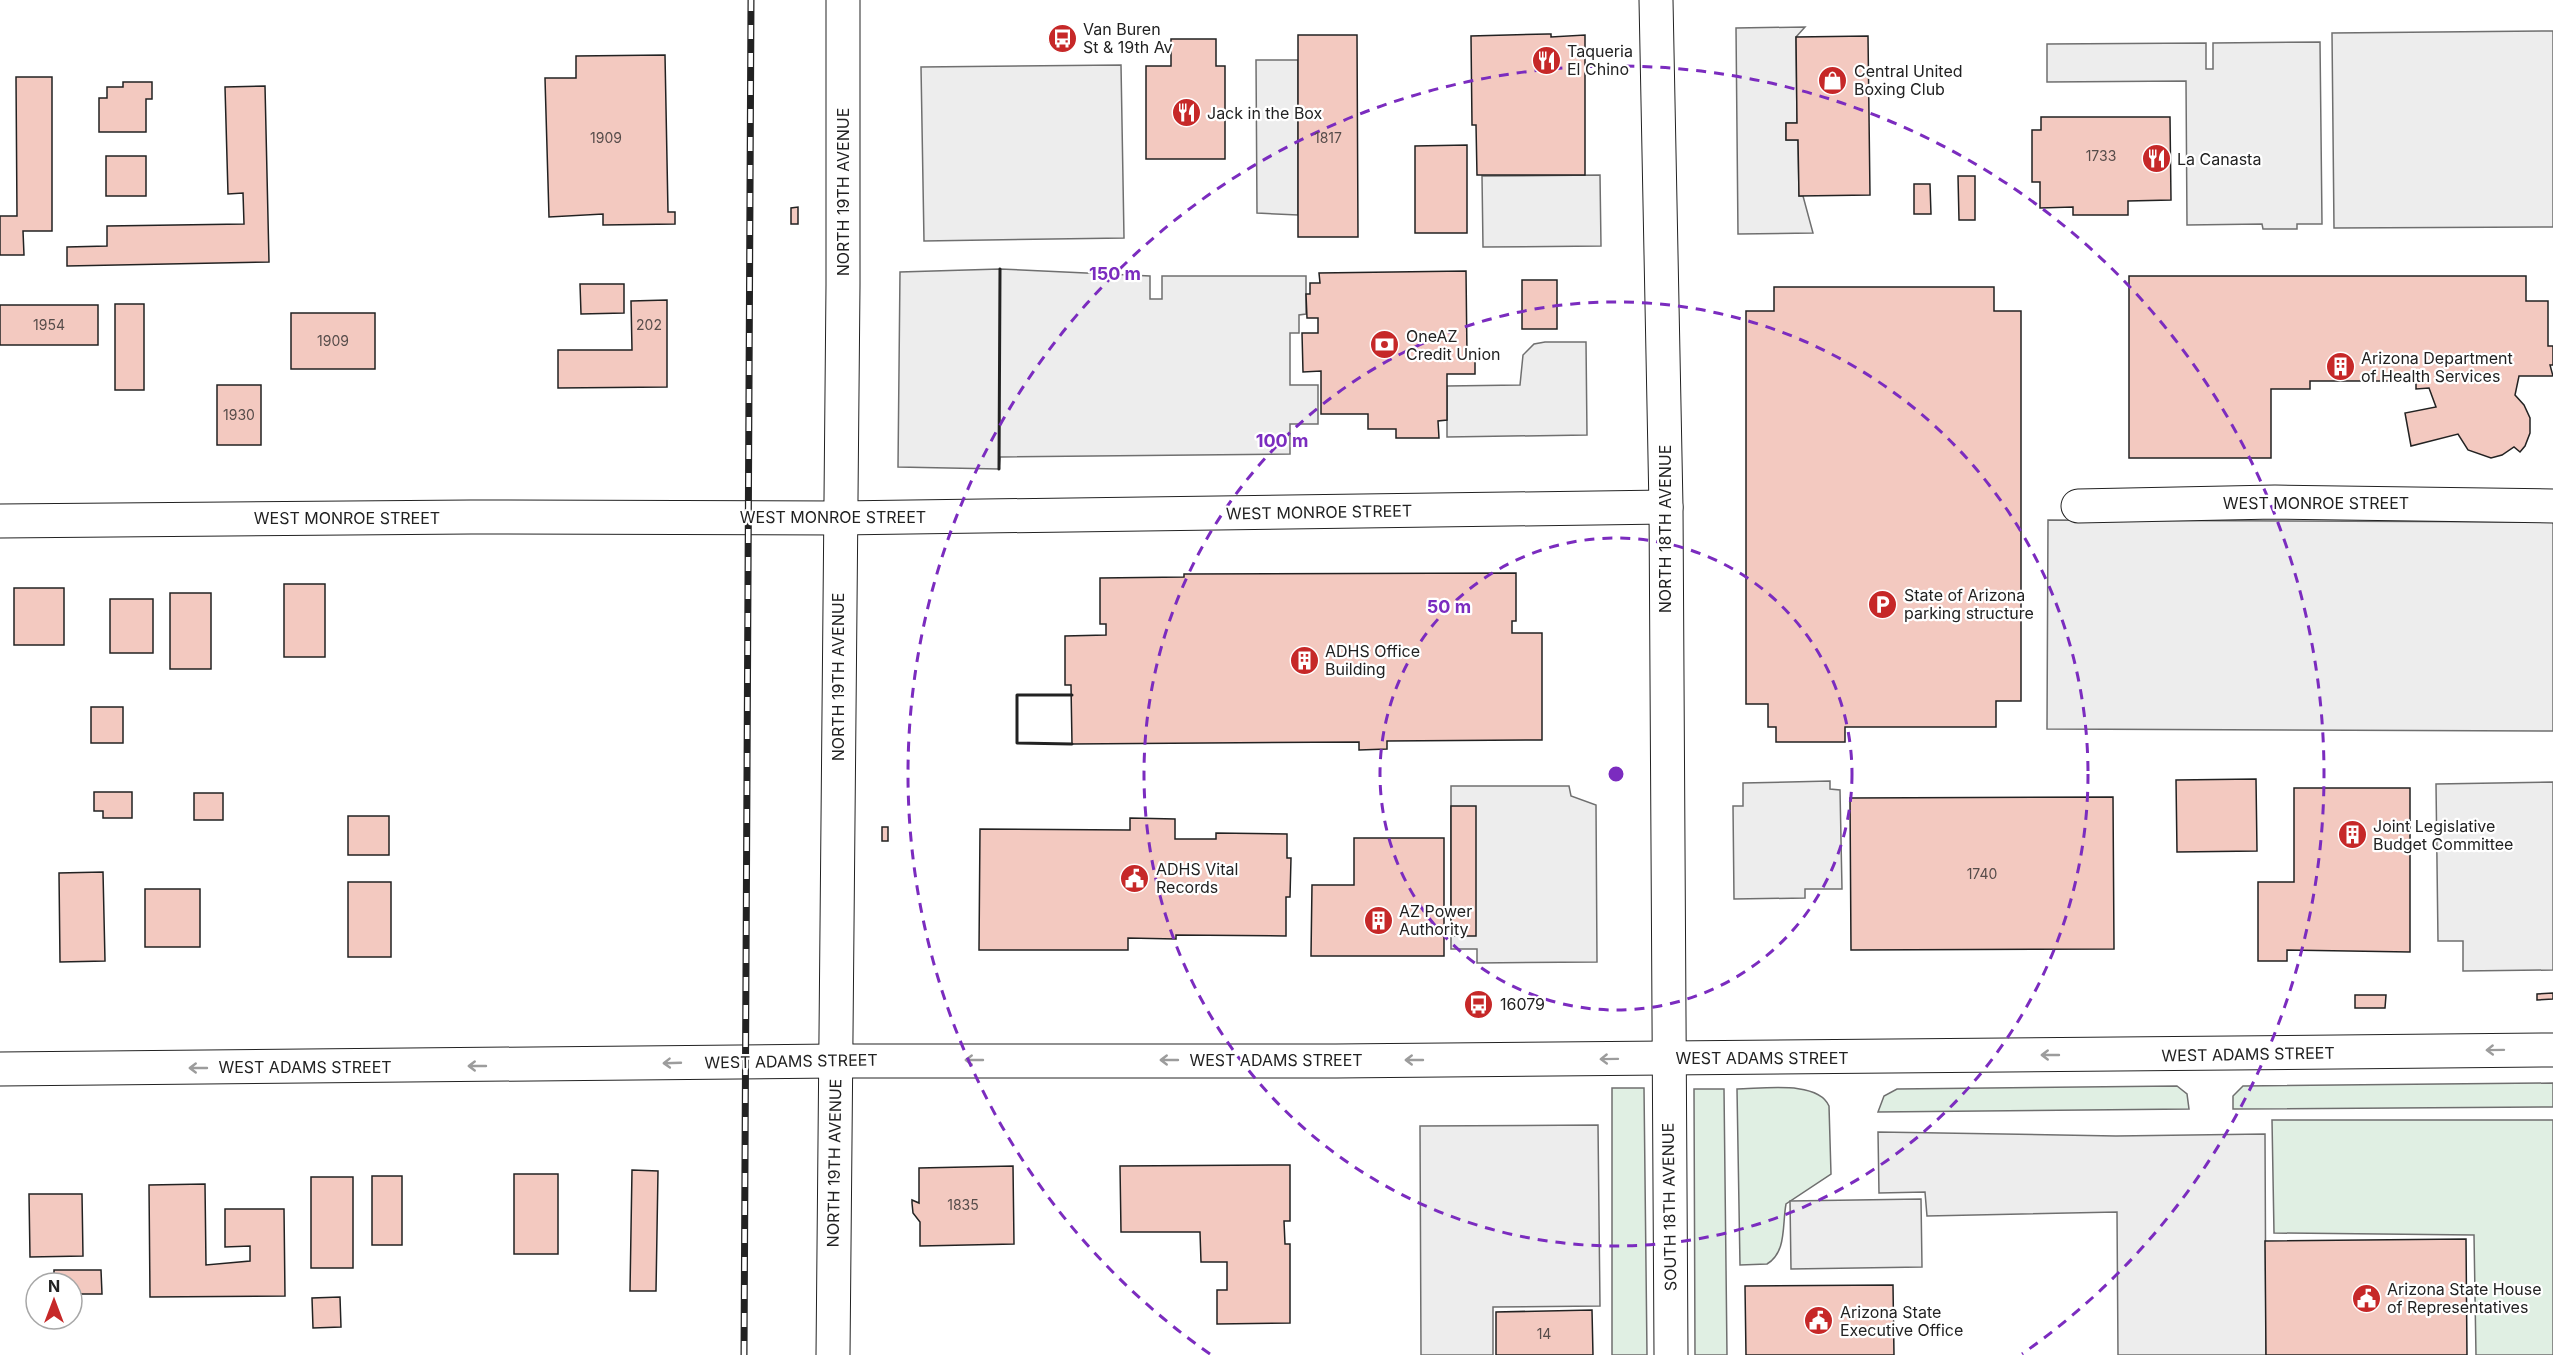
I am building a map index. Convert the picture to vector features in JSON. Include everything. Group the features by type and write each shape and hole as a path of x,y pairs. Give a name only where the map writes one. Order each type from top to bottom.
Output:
{"street":[{"name":"NORTH 19TH AVENUE","path":"833,1355 843,0"},
{"name":"NORTH 18TH AVENUE","path":"1656,0 1666,507 1667,1059"},
{"name":"WEST MONROE STREET","path":"2078,506 2252,502 2553,506"},
{"name":"WEST MONROE STREET","path":"0,521 471,517 839,518 1666,507"},
{"name":"WEST ADAMS STREET","path":"0,1070 835,1061 1667,1059 2553,1050"},
{"name":"SOUTH 18TH AVENUE","path":"1667,1059 1671,1355"}],"green space":[{"path":"2553,1083 2553,1107 2233,1109 2233,1096 2243,1086"},
{"path":"2177,1086 2187,1094 2189,1109 1878,1112 1884,1096 1897,1089"},
{"path":"1612,1088 1644,1088 1647,1355 1612,1355"},
{"path":"1694,1089 1724,1089 1727,1355 1695,1355"},
{"path":"1737,1089 1802,1089 1814,1092 1829,1106 1831,1174 1786,1204 1781,1245 1778,1253 1767,1264 1740,1265"},
{"path":"2272,1120 2553,1120 2553,1355 2476,1355 2474,1235 2274,1233"}],"shaded area":[{"path":"1805,27 1796,37 1797,123 1786,123 1786,140 1798,140 1799,196 1803,196 1813,233 1738,234 1736,28"},
{"path":"2553,31 2553,227 2334,228 2332,33"},
{"path":"2320,42 2322,224 2297,224 2297,229 2263,229 2262,224 2187,225 2186,81 2047,82 2047,44 2206,43 2206,69 2213,69 2213,43"},
{"path":"1256,60 1298,60 1298,215 1257,213"},
{"path":"1121,65 1124,238 924,241 921,67"},
{"path":"1600,175 1601,246 1483,247 1482,176"},
{"path":"1000,269 1150,276 1150,299 1162,299 1162,276 1306,276 1306,314 1299,315 1299,333 1290,333 1290,385 1318,385 1318,424 1290,424 1290,454 1000,457 999,469 898,467 900,272"},
{"path":"1586,342 1587,435 1447,437 1447,386 1520,385 1523,355 1534,344"},
{"path":"2048,520 2553,522 2553,731 2047,729"},
{"path":"1830,781 1830,789 1840,790 1842,889 1805,889 1805,898 1734,899 1733,806 1743,806 1743,783"},
{"path":"2553,782 2553,970 2463,971 2463,941 2438,941 2436,784"},
{"path":"1451,786 1569,786 1571,796 1596,805 1597,962 1477,963 1477,949 1451,949"},
{"path":"1598,1125 1600,1306 1493,1307 1493,1355 1421,1355 1420,1126"},
{"path":"1878,1132 2116,1136 2265,1134 2266,1355 2118,1355 2117,1212 1927,1216 1925,1192 1879,1193"},
{"path":"1921,1199 1922,1267 1791,1269 1790,1201"}],"building":[{"path":"1551,34 1551,37 1585,35 1585,175 1477,175 1476,125 1472,125 1471,36"},
{"path":"1049,35 1067,35 1067,42 1049,42"},
{"path":"1298,35 1357,35 1358,237 1298,237"},
{"name":"Central United Boxing Club","path":"1868,36 1870,195 1799,196 1798,140 1786,140 1786,123 1797,123 1796,37"},
{"name":"Jack in the Box","path":"1171,39 1216,39 1216,66 1225,66 1225,159 1146,159 1146,66 1171,66"},
{"path":"665,55 668,212 675,212 675,224 603,225 603,214 549,217 545,78 576,78 576,56"},
{"path":"16,77 52,77 52,231 23,231 24,255 0,255 0,216 17,216"},
{"path":"123,82 152,82 152,99 146,99 146,132 99,132 99,98 107,98 107,87 123,87"},
{"path":"265,86 269,262 67,266 67,247 107,246 107,226 244,224 243,193 228,194 225,87"},
{"path":"2041,117 2170,117 2171,200 2128,201 2128,215 2073,215 2073,207 2040,208 2040,182 2032,182 2032,130 2041,130"},
{"path":"1467,145 1467,233 1415,233 1415,146"},
{"path":"106,156 146,156 146,196 106,196"},
{"path":"1958,176 1975,176 1975,220 1959,220"},
{"path":"1914,184 1930,184 1931,214 1914,214"},
{"path":"798,207 798,224 791,224 791,208"},
{"name":"OneAZ Credit Union","path":"1466,271 1467,356 1475,356 1475,374 1447,374 1447,420 1438,421 1439,438 1396,438 1396,429 1368,429 1368,414 1321,414 1321,371 1303,372 1302,333 1318,333 1318,318 1307,318 1306,294 1310,294 1310,283 1320,283 1319,273"},
{"name":"Arizona Department of Health Services","path":"2129,276 2526,276 2526,301 2548,301 2548,346 2553,346 2553,365 2550,365 2553,376 2519,376 2515,395 2524,405 2530,418 2530,433 2520,452 2514,447 2502,455 2491,458 2468,450 2458,434 2411,446 2405,413 2436,407 2429,388 2416,389 2416,381 2310,381 2310,389 2271,389 2271,458 2129,458"},
{"path":"1522,280 1557,280 1557,329 1522,329"},
{"path":"580,284 624,284 624,313 581,314"},
{"name":"State of Arizona parking structure","path":"1774,287 1994,287 1994,311 2021,311 2021,701 1996,701 1996,727 1845,727 1845,742 1776,742 1776,727 1768,727 1768,704 1746,704 1746,311 1774,311"},
{"path":"667,300 667,387 558,388 558,350 632,350 631,301"},
{"path":"115,304 144,304 144,390 115,390"},
{"path":"0,305 98,305 98,345 0,345"},
{"path":"291,313 375,313 375,369 291,369"},
{"path":"217,385 261,385 261,445 217,445"},
{"name":"ADHS Office Building","path":"1516,573 1516,621 1512,621 1512,633 1542,633 1542,740 1387,741 1387,749 1359,750 1359,742 1072,744 1071,685 1065,685 1065,636 1106,635 1106,624 1100,624 1100,578 1184,577 1184,574"},
{"path":"284,584 325,584 325,657 284,657"},
{"path":"14,588 64,588 64,645 14,645"},
{"path":"170,593 211,593 211,669 170,669"},
{"path":"110,599 153,599 153,653 110,653"},
{"path":"91,707 123,707 123,743 91,743"},
{"path":"2256,779 2257,851 2177,852 2176,780"},
{"name":"Joint Legislative Budget Committee","path":"2294,788 2410,788 2410,952 2287,950 2287,961 2258,961 2258,882 2294,882"},
{"path":"94,792 132,792 132,818 103,818 103,811 94,811"},
{"path":"194,793 223,793 223,820 194,820"},
{"path":"2113,797 2114,949 1851,950 1850,798"},
{"path":"1451,806 1476,806 1476,936 1451,936"},
{"path":"348,816 389,816 389,855 348,855"},
{"name":"ADHS Vital Records","path":"1130,818 1175,819 1175,839 1216,839 1216,833 1287,834 1287,858 1291,858 1290,897 1286,897 1286,936 1176,935 1176,939 1128,938 1128,950 979,950 980,829 1130,830"},
{"path":"882,827 888,827 888,841 882,841"},
{"name":"AZ Power Authority","path":"1354,838 1444,838 1444,956 1311,956 1312,885 1354,885"},
{"path":"103,872 105,961 60,962 59,873"},
{"path":"348,882 391,882 391,957 348,957"},
{"path":"145,889 200,889 200,947 145,947"},
{"path":"2553,993 2553,999 2537,1000 2537,994"},
{"path":"2355,995 2386,995 2385,1008 2355,1008"},
{"path":"1476,1001 1491,1001 1491,1007 1476,1007"},
{"path":"1290,1165 1290,1221 1284,1221 1285,1244 1290,1244 1290,1323 1217,1324 1217,1290 1227,1290 1227,1262 1201,1262 1200,1232 1121,1232 1120,1166"},
{"path":"1013,1166 1014,1244 920,1246 920,1222 913,1213 912,1203 912,1200 919,1203 919,1168"},
{"path":"632,1170 658,1171 656,1291 630,1291"},
{"path":"514,1174 558,1174 558,1254 514,1254"},
{"path":"372,1176 402,1176 402,1245 372,1245"},
{"path":"311,1177 353,1177 353,1268 311,1268"},
{"path":"205,1184 206,1265 250,1261 250,1246 225,1247 225,1209 284,1209 285,1296 150,1297 149,1185"},
{"path":"29,1194 82,1194 83,1256 30,1257"},
{"name":"Arizona State House of Representatives","path":"2466,1239 2467,1355 2266,1355 2265,1241"},
{"path":"101,1270 102,1294 84,1294 84,1271 54,1271"},
{"name":"Arizona State Executive Office","path":"1893,1285 1894,1355 1746,1355 1745,1286"},
{"path":"340,1297 341,1327 313,1328 312,1298"},
{"path":"1592,1310 1593,1355 1496,1355 1496,1312"}],"railway":[{"path":"744,1355 751,0"}],"wall":[{"path":"999,469 1000,269"},
{"path":"1072,695 1017,695 1017,743 1072,744"}],"place":[{"name":"Van Buren St & 19th Av","path":"1062,38"},
{"name":"Taqueria El Chino","path":"1546,60"},
{"name":"Central United Boxing Club","path":"1833,80"},
{"name":"Jack in the Box","path":"1186,113"},
{"name":"La Canasta","path":"2156,159"},
{"name":"OneAZ Credit Union","path":"1385,345"},
{"name":"Arizona Department of Health Services","path":"2340,367"},
{"name":"State of Arizona parking structure","path":"1883,604"},
{"name":"ADHS Office Building","path":"1304,660"},
{"name":"Joint Legislative Budget Committee","path":"2352,835"},
{"name":"ADHS Vital Records","path":"1135,878"},
{"name":"AZ Power Authority","path":"1378,920"},
{"name":"16079","path":"1479,1004"},
{"name":"Arizona State House of Representatives","path":"2366,1298"},
{"name":"Arizona State Executive Office","path":"1819,1321"}]}
